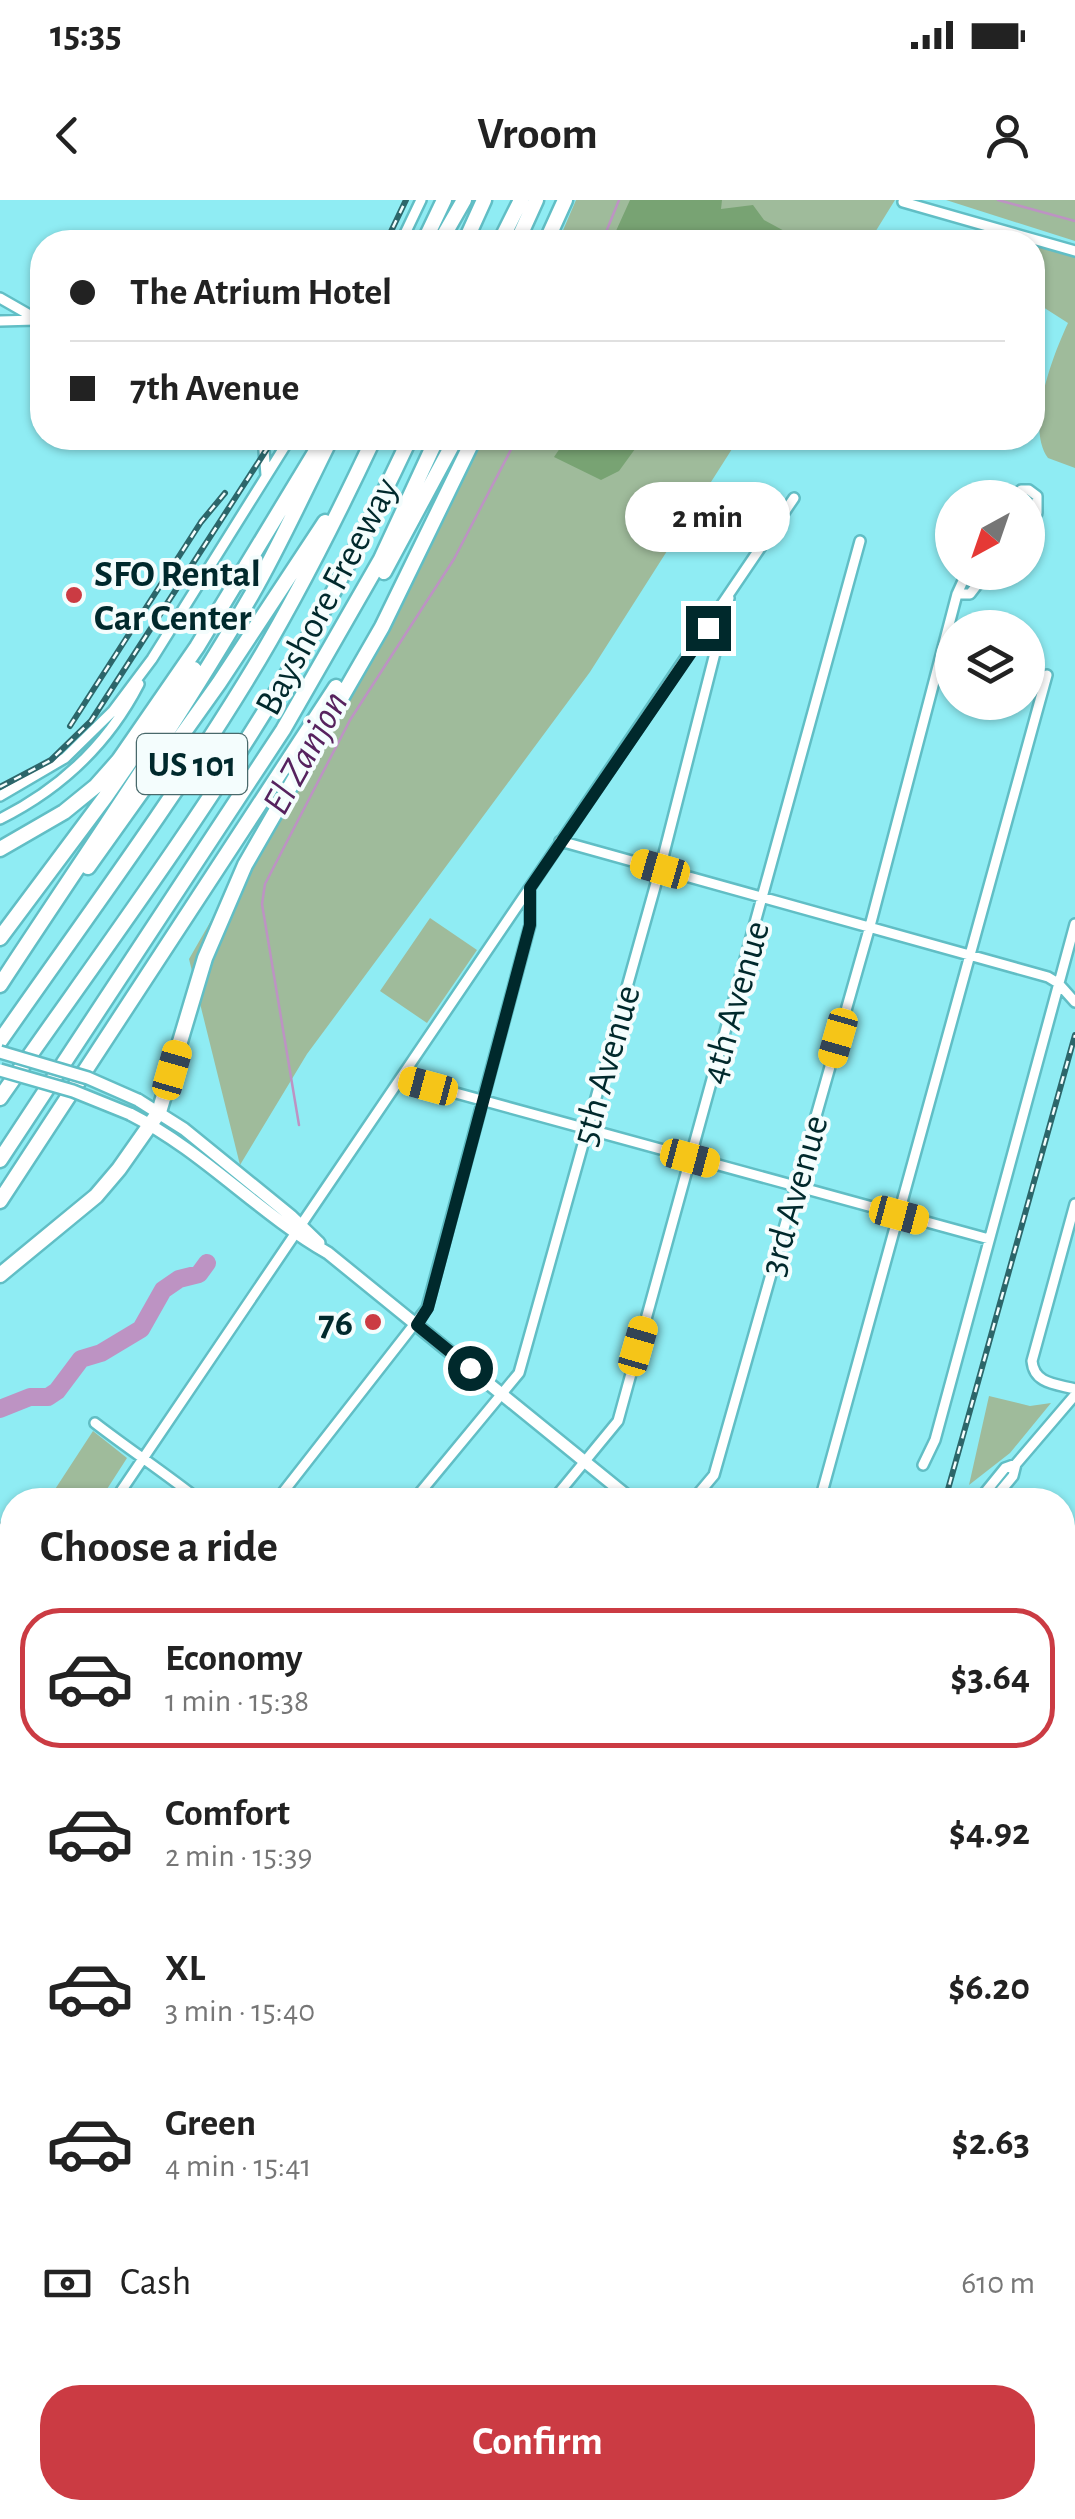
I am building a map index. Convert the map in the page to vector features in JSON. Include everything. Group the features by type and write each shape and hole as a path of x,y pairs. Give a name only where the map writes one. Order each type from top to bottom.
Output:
{"highway":[{"path":"430,230 444,200"},
{"path":"447,230 464,200"},
{"path":"470,230 484,200"},
{"path":"506,230 521,200"},
{"path":"522,230 536,200"},
{"path":"553,230 566,200"},
{"path":"0,849 64,812 96,786 119,760 197,647 320,450"},
{"path":"0,986 125,797 228,626 323,450"},
{"name":"Bayshore Freeway","path":"0,1041 228,710 307,574 368,450"},
{"name":"Bayshore Freeway","path":"0,1098 209,798 276,694 346,570 404,450"},
{"path":"0,1160 292,716 381,559 431,450"},
{"path":"211,840 246,803 320,687 449,450"},
{"path":"0,1274 96,1196 155,1118 199,976 236,883 271,814 364,660 469,450"},
{"path":"0,986 219,683 358,471"},
{"path":"0,1201 317,718 448,496"},
{"path":"0,938 228,626"},
{"path":"0,1114 55,1020"}],"main road":[{"path":"0,1052 88,1078 138,1100 155,1118 617,1488"},
{"path":"0,1070 73,1091 130,1114 155,1118"}],"street":[{"path":"407,230 421,200"},
{"path":"903,202 1003,230"},
{"path":"1045,242 1075,250"},
{"path":"0,298 30,313"},
{"path":"0,321 30,321"},
{"path":"264,450 266,476"},
{"path":"0,819 54,786 89,755 121,716 152,659 282,450"},
{"path":"123,1488 794,498"},
{"name":"4th Avenue","path":"563,1488 618,1421 860,541"},
{"name":"3rd Avenue","path":"703,1488 714,1475 870,926 959,590"},
{"path":"957,594 970,594 973,590"},
{"name":"5th Avenue","path":"424,1488 518,1373 660,869 729,598"},
{"path":"0,796 55,766 87,740 152,659"},
{"path":"823,1488 1047,674"},
{"path":"560,841 1048,977 1075,1002"},
{"path":"287,1488 428,1308 530,925 530,888"},
{"path":"923,1464 935,1440 1075,924"},
{"path":"400,1078 990,1239"},
{"path":"1003,1488 1013,1476 1016,1464 1075,1392 1040,1380 1032,1361 1075,1204"},
{"path":"95,1423 184,1488"},
{"path":"988,1488 1005,1468 1016,1464"}],"green space":[{"path":"576,200 895,200 876,230 563,230"},
{"path":"630,200 722,200 721,209 753,205 764,220 782,230 616,230"},
{"path":"946,200 1075,200 1075,241"},
{"path":"1045,246 1075,254 1075,468 1048,458 1044,450 1045,388 1068,323 1045,308"},
{"path":"472,450 731,450 590,672 307,1054 240,1165 189,959 258,839 280,785 381,623"},
{"path":"559,450 634,450 619,471 601,480 554,457"},
{"path":"430,918 477,950 427,1023 380,991"},
{"path":"989,1396 1030,1406 1051,1403 1010,1453 969,1485"},
{"path":"93,1431 127,1458 108,1488 56,1488"}],"waterway":[{"name":"El Zanjon","path":"607,230 619,200"},
{"name":"El Zanjon","path":"998,200 1075,221"},
{"name":"El Zanjon","path":"299,1125 262,904 265,884 350,720 454,559 511,450"},
{"path":"0,1409 30,1397 48,1397 57,1391 81,1359 101,1353 141,1329 163,1290 179,1279 199,1274 207,1263"}],"railway":[{"path":"392,230 406,200"},
{"path":"0,787 51,760 91,721 266,450"},
{"path":"70,726 201,522 225,493"},
{"path":"948,1488 1075,1035"}],"place":[{"name":"SFO Rental Car Center","path":"74,595"},
{"name":"76","path":"373,1322"}],"route":[{"path":"470,1368 417,1325 428,1308 530,925 530,888 708,628"}]}
